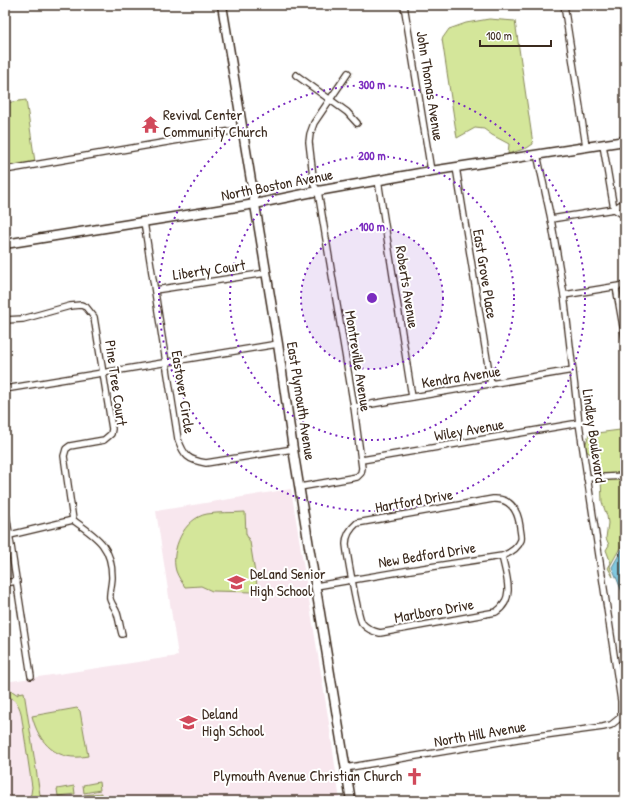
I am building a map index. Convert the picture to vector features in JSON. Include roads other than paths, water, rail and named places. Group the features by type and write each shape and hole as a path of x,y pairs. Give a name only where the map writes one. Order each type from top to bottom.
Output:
{"main road":[{"name":"East Plymouth Avenue","path":"222,5 351,801"},
{"name":"North Boston Avenue","path":"5,244 255,204 318,191 456,167 625,141"}],"street":[{"name":"John Thomas Avenue","path":"404,5 432,171"},
{"path":"564,5 586,146"},
{"name":"Montreville Avenue","path":"300,487 357,477 361,473 362,468 354,407 318,191 314,185 309,142 314,123 348,73"},
{"path":"296,75 347,112 357,123"},
{"path":"5,170 242,128"},
{"path":"603,145 614,209 625,216"},
{"name":"Lindley Boulevard","path":"537,154 551,219 564,295 587,478 621,705 621,717 618,720"},
{"name":"East Grove Place","path":"456,167 491,384"},
{"name":"Roberts Avenue","path":"378,180 412,397"},
{"path":"551,219 614,209 625,204"},
{"name":"Eastover Circle","path":"144,222 178,439 181,448 187,457 194,461 206,463 293,450"},
{"name":"Liberty Court","path":"155,290 266,273"},
{"path":"564,295 625,285"},
{"path":"616,287 625,338"},
{"name":"Pine Tree Court","path":"5,320 23,319 70,306 81,305 86,307 94,317 112,429 111,434 104,440 70,446 66,449 64,456 73,520"},
{"path":"5,389 278,344"},
{"name":"Kendra Avenue","path":"354,407 573,370"},
{"name":"Wiley Avenue","path":"362,460 580,423"},
{"path":"587,478 625,476"},
{"name":"Hartford Drive","path":"352,579 346,544 348,532 357,523 500,499 505,500 512,505 515,509 520,525"},
{"path":"5,507 31,676"},
{"path":"10,535 73,520 88,530 104,545 109,555 112,567 110,598 117,614 122,634"},
{"name":"New Bedford Drive","path":"316,586 502,556 514,550 521,540 520,525"},
{"name":"Marlboro Drive","path":"352,579 360,621 366,628 380,633 489,614 503,608 509,593 502,556"},
{"path":"5,583 17,581"},
{"name":"North Hill Avenue","path":"345,768 530,737 611,726 618,720"}],"water":[{"path":"625,544 625,599 612,567"}],"place":[{"name":"Revival Center Community Church","path":"150,124"},
{"name":"DeLand Senior High School","path":"237,583"},
{"name":"Deland High School","path":"189,723"},
{"name":"Plymouth Avenue Christian Church","path":"415,776"}]}
